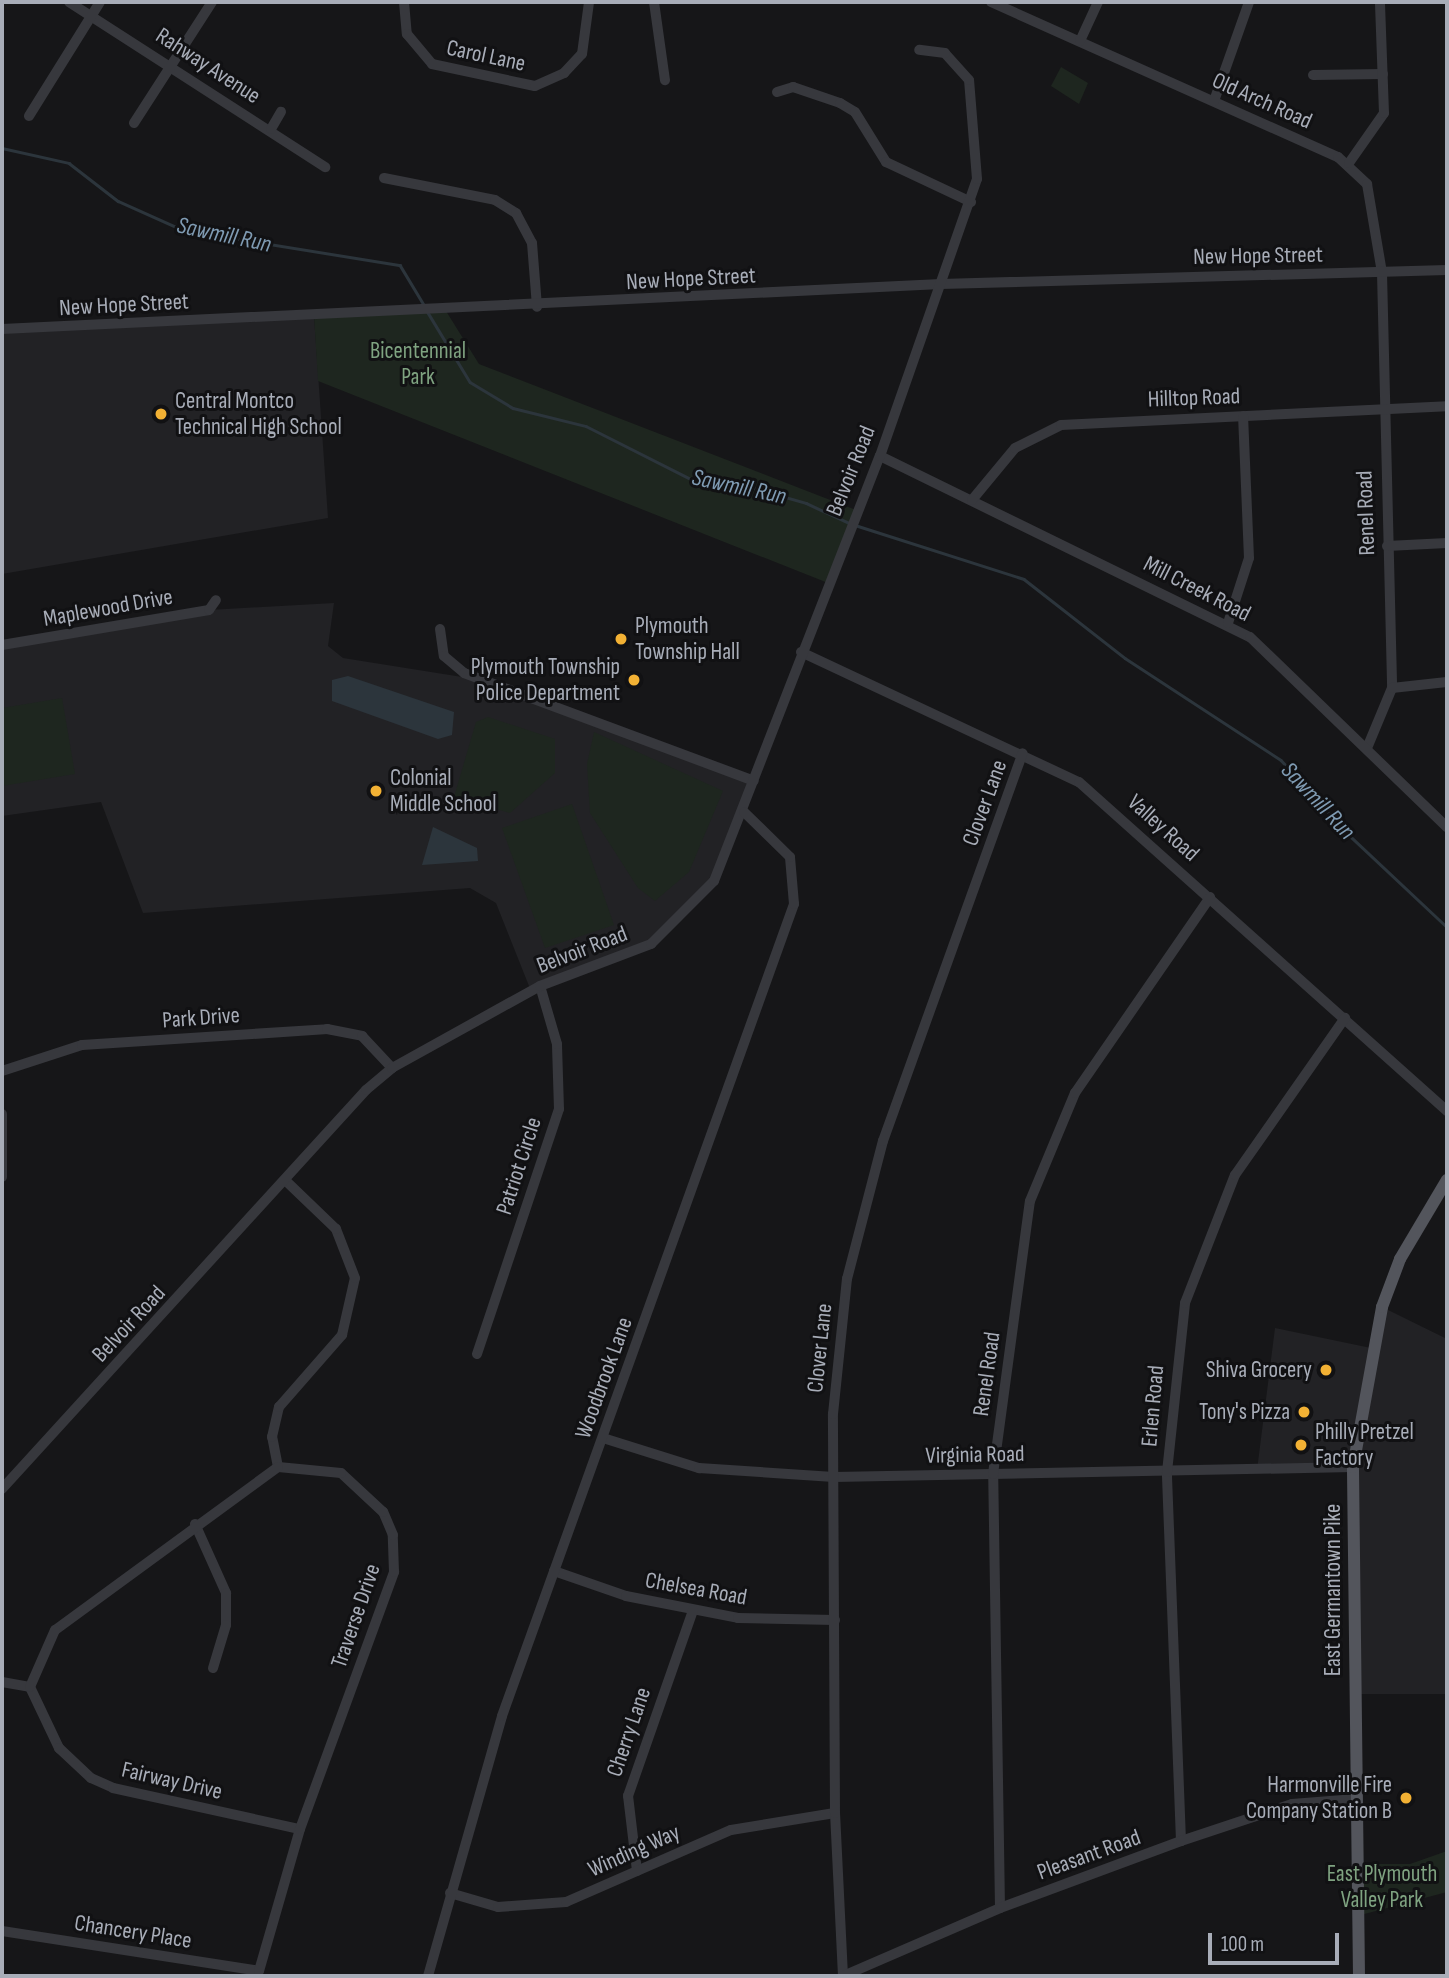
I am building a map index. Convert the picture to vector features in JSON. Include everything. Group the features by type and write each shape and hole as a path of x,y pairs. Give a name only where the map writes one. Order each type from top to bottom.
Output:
{"main road":[{"name":"East Germantown Pike","path":"1359,1976 1353,1467 1382,1307 1400,1259 1447,1180"}],"street":[{"name":"Rahway Avenue","path":"69,2 172,65 325,166"},
{"path":"29,116 100,2"},
{"path":"134,123 212,2"},
{"name":"Carol Lane","path":"404,2 407,34 432,64 535,86 554,80 582,54 589,2"},
{"path":"654,2 665,80"},
{"name":"Old Arch Road","path":"991,2 1349,163"},
{"path":"1080,41 1098,2"},
{"path":"1214,101 1249,2"},
{"path":"1381,2 1383,74 1380,122 1349,163 1371,197 1382,273 1447,270"},
{"name":"Belvoir Road","path":"2,1489 392,1068 540,986 621,959 673,927 713,881 744,812 801,652 880,456 977,179 975,92 956,60 937,49 919,50"},
{"path":"1313,75 1383,74"},
{"path":"777,92 793,87 840,103 855,112 886,162 971,202"},
{"path":"271,130 281,112"},
{"path":"384,177 495,200 516,213 532,243 537,307"},
{"name":"New Hope Street","path":"2,329 537,307 941,284 1382,273"},
{"name":"Renel Road","path":"1367,747 1392,688 1381,410 1382,273"},
{"name":"Hilltop Road","path":"972,500 1015,448 1061,425 1447,406"},
{"path":"1227,623 1249,558 1243,416"},
{"name":"Mill Creek Road","path":"880,456 1227,623 1273,655 1447,827"},
{"path":"1387,546 1447,543"},
{"name":"Maplewood Drive","path":"2,645 209,610 216,600"},
{"path":"440,629 444,656 464,673 754,781"},
{"name":"Valley Road","path":"801,652 1023,753 1102,799 1447,1111"},
{"path":"1392,688 1447,682"},
{"name":"Clover Lane","path":"843,1976 835,1813 834,1477 837,1352 863,1208 1023,753"},
{"name":"Woodbrook Lane","path":"428,1976 478,1789 794,904 790,857 744,812"},
{"name":"Renel Road","path":"1000,1908 993,1474 1030,1202 1075,1093 1210,897"},
{"name":"Patriot Circle","path":"477,1354 559,1109 557,1044 540,986"},
{"name":"Erlen Road","path":"1181,1841 1167,1472 1185,1303 1208,1235 1235,1175 1345,1018"},
{"name":"Park Drive","path":"2,1071 82,1045 327,1029 362,1036 392,1068"},
{"path":"2,1114 2,1177"},
{"path":"2,1682 30,1687 55,1629 195,1524 278,1467 272,1437 278,1407 342,1335 355,1278 336,1229 287,1182"},
{"name":"Virginia Road","path":"603,1438 699,1468 834,1477 1353,1467"},
{"name":"Traverse Drive","path":"259,1971 300,1829 395,1556 383,1513 356,1482 327,1468 278,1467"},
{"path":"195,1524 226,1593 226,1625 213,1668"},
{"name":"Chelsea Road","path":"554,1571 693,1610 782,1621 835,1620"},
{"name":"Cherry Lane","path":"637,1871 628,1796 693,1610"},
{"name":"Fairway Drive","path":"30,1687 59,1748 91,1778 113,1788 300,1829"},
{"name":"Pleasant Road","path":"843,1976 1000,1908 1181,1841 1292,1804 1356,1799"},
{"name":"Winding Way","path":"450,1893 530,1910 566,1902 732,1830 835,1813"},
{"name":"Chancery Place","path":"2,1931 259,1971"}],"shaded area":[{"name":"Central Montco Technical High School","path":"314,315 328,518 2,574 2,329"},
{"name":"Colonial Middle School","path":"334,603 328,646 343,658 481,680 754,781 714,881 651,944 531,991 496,903 470,888 143,913 101,802 2,816 2,645 209,610"},
{"path":"348,676 454,712 452,735 438,739 332,701 332,680"},
{"path":"433,827 477,848 478,861 422,865"},
{"path":"1382,1307 1447,1339 1447,1694 1355,1694 1353,1467 1257,1470 1275,1328 1371,1348"}],"green space":[{"path":"1061,67 1088,83 1079,104 1051,86"},
{"name":"Bicentennial Park","path":"446,311 479,364 856,510 828,583 318,381 314,315"},
{"path":"62,698 75,774 2,786 2,708"},
{"path":"488,717 555,739 555,773 510,813 454,797 476,722"},
{"path":"594,732 723,791 689,872 655,901 638,888 590,813 587,764"},
{"path":"572,804 614,925 545,948 502,828"},
{"name":"East Plymouth Valley Park","path":"1447,1851 1447,1892 1357,1916 1357,1864 1410,1864"}],"waterway":[{"name":"Sawmill Run","path":"2,148 69,163 118,201 183,230 400,265 424,305"},
{"name":"Sawmill Run","path":"427,311 470,382 513,408 586,426 693,480 715,477 806,503 849,523"},
{"name":"Sawmill Run","path":"855,525 1024,579 1125,658 1281,760 1349,835 1447,927"}],"place":[{"name":"Central Montco Technical High School","path":"161,414"},
{"name":"Plymouth Township Hall","path":"621,639"},
{"name":"Plymouth Township Police Department","path":"634,680"},
{"name":"Colonial Middle School","path":"376,791"},
{"name":"Shiva Grocery","path":"1326,1370"},
{"name":"Tony's Pizza","path":"1304,1412"},
{"name":"Philly Pretzel Factory","path":"1301,1445"},
{"name":"Harmonville Fire Company Station B","path":"1406,1798"}]}
